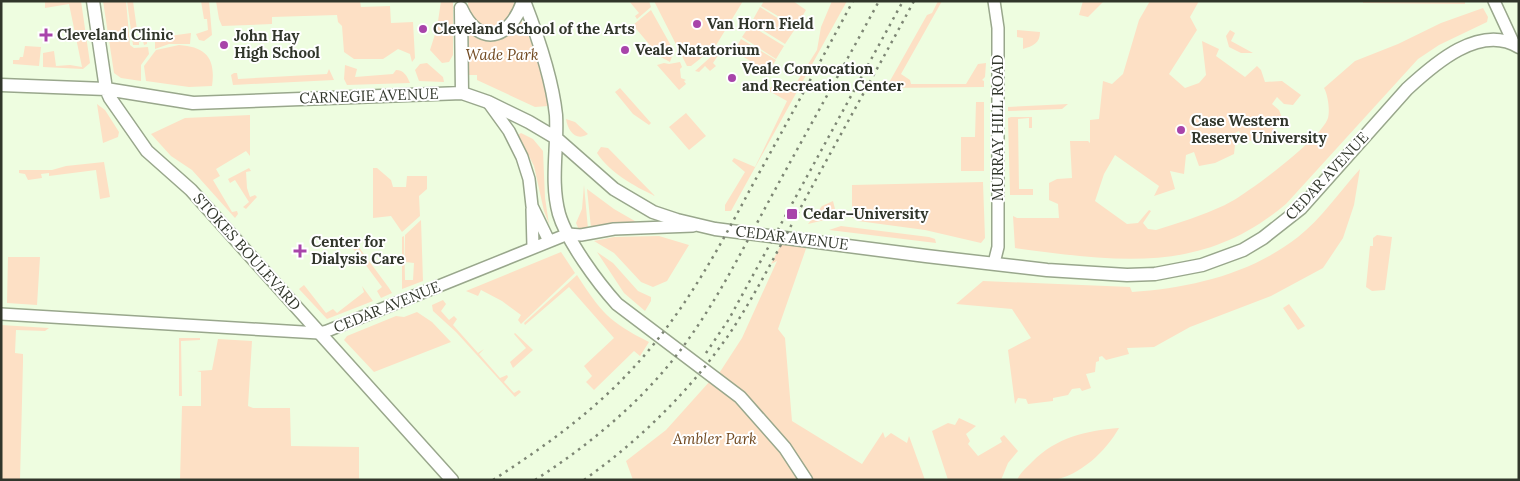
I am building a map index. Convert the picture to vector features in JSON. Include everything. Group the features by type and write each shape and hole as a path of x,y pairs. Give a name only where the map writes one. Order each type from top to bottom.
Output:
{"main road":[{"name":"STOKES BOULEVARD","path":"93,1 106,89 110,98 147,151 191,190 452,480"},
{"path":"461,4 475,28 481,33 495,34 511,26 519,14 524,1"},
{"path":"524,1 537,35 556,114 555,198 568,234 604,290 617,304 740,397 786,448 806,480"},
{"path":"461,4 462,93"},
{"name":"CEDAR AVENUE","path":"700,226 994,264 1096,275 1155,274 1202,265 1243,250 1263,238 1301,208 1407,89 1424,73 1456,51 1479,42 1495,40 1518,42"},
{"name":"CARNEGIE AVENUE","path":"1,85 106,89 193,103 462,93 512,113 556,138 602,181 635,203 665,217 700,226"}],"street":[{"path":"1494,1 1518,42"},
{"name":"MURRAY HILL ROAD","path":"994,264 998,247 998,28 995,5"},
{"path":"488,102 507,128 522,156 529,179 533,247"},
{"path":"532,206 549,241"},
{"name":"CEDAR AVENUE","path":"1,314 319,333 568,234 581,235 614,229 700,226"}],"green space":[{"path":"45,1 81,1 90,63 83,69 43,67 43,53 54,51 56,66 70,65 82,67 69,4 45,8"},
{"path":"103,1 126,1 130,45 134,48 148,47 149,54 141,65 141,81 121,78 114,73"},
{"path":"127,1 133,1 137,30 135,31 136,40 147,39 147,44 144,45 143,41 139,42 139,45 133,45"},
{"path":"201,1 209,1 212,35 204,41 199,40 196,34 208,30 207,19 204,19"},
{"path":"216,1 360,1 361,7 390,6 391,23 413,22 415,58 412,62 410,54 398,49 383,59 354,59 344,52 342,26 338,22 337,15 272,17 272,24 222,26"},
{"path":"441,1 453,1 453,55 449,62 442,63 430,50 437,28"},
{"name":"Wade Park","path":"468,1 513,1 541,67 548,94 548,106 535,107 477,80 477,75 469,75"},
{"path":"629,1 649,1 651,7 637,19 635,16 639,13"},
{"name":"Van Horn Field","path":"654,1 743,1 715,47 691,66 687,66"},
{"path":"764,1 793,1 806,10 796,27 761,6"},
{"path":"832,1 847,1 731,211 725,211 725,205 745,172 732,161 734,158 755,167 787,101 769,91 771,87 788,86 793,88 817,50 821,27"},
{"path":"938,1 942,1 901,74 910,80 911,84 966,84 978,64 986,63 985,77 982,80 984,81 984,87 886,88 927,15 932,13"},
{"path":"1083,1 1104,1 1088,17 1079,15"},
{"path":"1150,1 1199,1 1190,17 1197,30 1169,74 1185,88 1199,83 1206,75 1202,41 1219,49 1216,56 1245,77 1257,66 1261,70 1265,82 1282,81 1301,95 1293,105 1284,104 1277,97 1272,104 1279,110 1282,118 1273,128 1281,135 1267,144 1262,136 1254,141 1243,140 1239,131 1231,135 1235,145 1234,154 1215,163 1199,166 1194,152 1186,155 1184,174 1170,171 1175,189 1154,196 1159,186 1115,155 1104,174 1095,201 1127,224 1138,223 1149,210 1151,211 1143,223 1148,229 1156,230 1191,219 1225,205 1282,166 1323,127 1328,118 1329,111 1324,88 1355,61 1398,44 1441,23 1483,8 1488,17 1487,22 1439,45 1418,59 1286,204 1254,227 1222,243 1190,253 1156,258 1123,259 1088,257 1015,248 1013,216 1017,218 1059,218 1058,204 1049,200 1049,183 1057,179 1072,178 1070,141 1088,141 1090,143 1090,120 1099,119 1103,81 1112,84 1123,74 1139,20"},
{"path":"1363,1 1465,1 1465,4 1363,3"},
{"path":"760,7 795,29 785,44 751,23"},
{"path":"651,10 674,51 670,62 659,56 633,25"},
{"path":"750,25 784,46 776,59 742,37"},
{"path":"1017,30 1040,32 1039,39 1033,45 1023,49 1023,38 1017,37"},
{"path":"1230,30 1235,33 1231,41 1253,53 1241,53 1229,47 1226,36"},
{"path":"191,33 190,44 169,44 155,49 155,38"},
{"path":"741,39 776,60 768,72 734,51"},
{"path":"179,45 196,48 207,56 212,68 212,86 189,87 146,81 144,66 156,50"},
{"path":"25,46 41,47 39,66 13,64 13,60 19,60 20,57 23,57"},
{"path":"714,54 719,54 713,63 716,66 710,71 705,66 699,72 695,71"},
{"path":"680,62 682,67 680,69 681,78 686,80 684,81 686,84 679,90 657,65"},
{"path":"427,63 443,77 444,82 419,81 415,70 420,64"},
{"path":"345,65 357,69 355,77 393,74 396,70 399,70 405,74 410,83 347,85 344,79"},
{"path":"329,69 334,80 233,85 231,75 237,73 238,79 327,74"},
{"path":"620,88 651,123 649,125 633,114 615,92"},
{"path":"976,102 984,102 984,171 961,171 961,137 975,137"},
{"path":"97,104 105,110 119,132 118,137 103,143"},
{"path":"1068,104 1062,109 1008,111 1008,107"},
{"path":"686,113 706,136 689,150 669,127"},
{"path":"250,115 250,156 246,151 216,169 220,176 213,180 232,212 237,211 238,214 235,218 192,170 171,156 151,134 185,118"},
{"path":"1032,117 1032,128 1029,128 1029,118 1018,119 1019,189 1033,189 1033,195 1010,195 1008,118"},
{"path":"566,119 575,122 588,134 580,137 573,134"},
{"path":"521,133 533,139 543,151 545,198 549,224 544,211 534,166 518,135"},
{"path":"601,147 608,148 655,196 631,183 609,167 597,153"},
{"path":"104,162 110,197 100,199 96,170 49,176 49,173 41,174 42,178 28,180 25,174 19,173 19,170 52,170 66,166"},
{"path":"249,168 251,171 246,172 247,188 250,197 255,195 257,197 246,209 243,207 249,202 235,180 230,183 228,179"},
{"path":"373,168 377,168 391,180 393,187 406,187 407,176 427,176 427,189 419,196 420,216 402,232 391,216 373,218"},
{"path":"1360,169 1354,205 1343,238 1323,268 1271,296 1190,327 1154,347 1127,348 1129,354 1106,360 1102,356 1099,357 1099,361 1096,362 1095,372 1086,374 1091,388 1082,391 1080,388 1072,389 1068,395 1053,398 1053,401 1028,404 1026,399 1018,398 1015,404 1008,350 1031,338 1012,309 956,304 983,281 1130,287 1132,292 1198,283 1240,270 1280,250 1298,237 1322,213"},
{"path":"983,182 985,238 981,243 925,230 858,221 858,218 852,218 852,185"},
{"path":"584,185 588,229 579,230 576,223 582,209"},
{"path":"587,189 614,209 640,224 591,228"},
{"path":"833,201 837,217 808,224 822,206"},
{"path":"421,220 423,281 402,289 402,237 404,236 405,280 413,280 414,263 405,262 405,235"},
{"path":"841,226 929,237 935,239 936,243 829,230"},
{"path":"1377,235 1392,237 1385,290 1372,291 1366,287 1370,246 1373,246 1373,238"},
{"path":"659,236 689,245 667,281 653,287 641,282 614,253 594,241 614,237"},
{"path":"785,237 809,240 778,329 785,338 792,421 862,464 883,432 885,438 891,433 907,443 909,436 925,480 806,480 716,378 742,338 777,261 771,264"},
{"path":"352,238 392,293 381,298 377,291 382,287 359,256 362,254 358,249 355,251 347,242"},
{"path":"561,252 575,273 521,324 518,320 521,315 502,301 481,290 478,296 466,291"},
{"path":"597,252 613,263 638,291 651,297 651,301 645,311 624,293"},
{"path":"8,257 40,257 37,305 7,303"},
{"path":"577,275 607,315 624,328 649,342 640,356 634,351 594,390 586,382 592,376 584,366 614,338 569,287 525,325 524,323"},
{"path":"304,285 326,313 333,309 337,313 364,292 362,286 373,301 327,319 299,289"},
{"path":"443,300 446,304 441,311 449,320 454,316 457,319 453,325 478,353 484,349 479,354 500,378 507,375 508,377 504,382 514,393 519,390 521,392 515,397 456,332 433,311 432,305"},
{"path":"1289,304 1305,326 1298,330 1283,308"},
{"path":"417,312 432,322 451,342 374,372 344,340 347,336 396,316 404,317"},
{"path":"1,325 49,328 45,331 16,330 15,353 23,354 20,480 1,480"},
{"path":"515,333 533,350 513,368 510,362 526,348"},
{"path":"179,338 200,338 200,340 181,341 182,396 179,396"},
{"path":"218,339 252,341 248,406 253,408 290,408 291,446 359,447 359,480 180,480 182,406 201,406 201,372 197,371 212,370"},
{"name":"Ambler Park","path":"710,381 748,414 799,480 633,480 626,461 666,430"},
{"path":"959,418 976,426 966,434 970,441 968,444 978,456 1002,442 1000,438 1004,435 1018,451 1008,463 1001,480 948,480 932,431 948,423 955,425"},
{"path":"1119,428 1100,454 1073,473 1053,480 1017,480 1024,470 1042,453 1062,441 1083,433"}],"railway":[{"path":"493,480 531,455 585,414 634,367 669,325 714,256 853,1"},
{"path":"535,480 591,440 642,395 672,361 698,325 732,268 879,1"},
{"path":"706,353 729,319 903,1"},
{"path":"584,480 625,448 663,413 698,375 730,333 761,282 914,1"}],"place":[{"name":"Van Horn Field","path":"697,24"},
{"name":"Cleveland School of the Arts","path":"423,29"},
{"name":"Cleveland Clinic","path":"46,35"},
{"name":"John Hay High School","path":"224,45"},
{"name":"Veale Natatorium","path":"625,50"},
{"name":"Veale Convocation and Recreation Center","path":"732,78"},
{"name":"Case Western Reserve University","path":"1181,130"},
{"name":"Cedar–University","path":"792,214"},
{"name":"Center for Dialysis Care","path":"300,251"}]}
